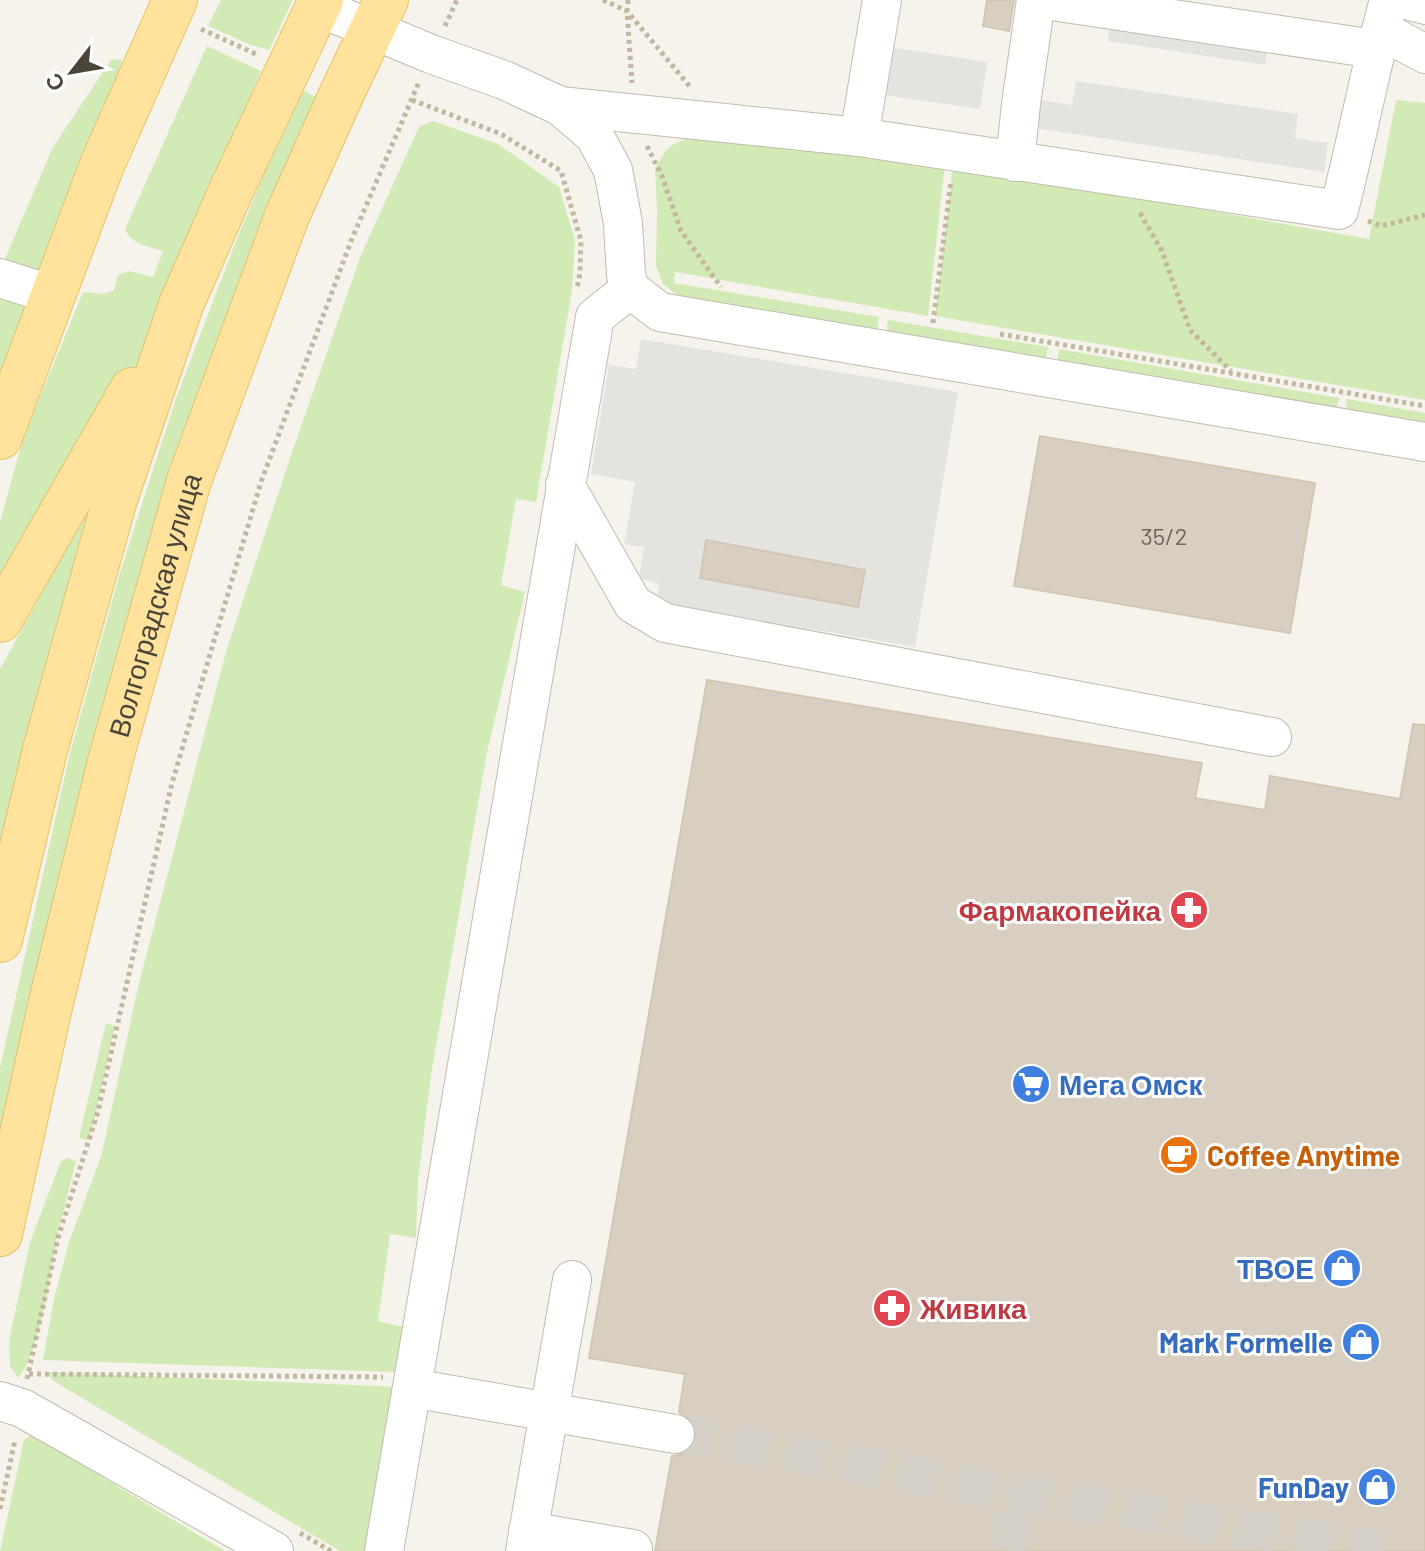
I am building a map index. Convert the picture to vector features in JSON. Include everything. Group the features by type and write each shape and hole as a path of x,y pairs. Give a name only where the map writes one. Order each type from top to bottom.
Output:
{"main road":[{"path":"0,940 45,750 111,514 181,305 319,3"},
{"path":"0,437 102,165 188,14"},
{"name":"Волгоградская улица","path":"0,1234 51,1002 111,758 189,481 287,216 378,15"},
{"path":"0,620 181,305"}],"street":[{"path":"859,137 882,0"},
{"path":"1015,162 1036,0"},
{"path":"1045,0 1381,27 1425,54"},
{"path":"1406,0 1425,5"},
{"path":"319,3 378,15 431,54 504,80 560,106 594,135 613,170 623,223 626,275 630,289 660,312 1425,442"},
{"path":"560,106 859,137 1339,210 1381,27"},
{"path":"0,278 53,295"},
{"path":"384,1551 595,317 630,289"},
{"path":"565,485 633,604 665,623 1272,737"},
{"path":"572,1280 527,1541 633,1549"},
{"path":"412,1388 675,1434"},
{"path":"17,1394 274,1551"}],"path":[{"path":"603,0 627,11 720,122"},
{"path":"628,0 635,115 642,137 662,176 681,231 721,287"},
{"path":"188,14 262,57"},
{"path":"0,1509 17,1394 58,1238 98,1111 172,783 261,482 351,241 431,54"},
{"path":"412,100 501,134 561,171 581,241 575,304"},
{"path":"933,323 954,152"},
{"path":"1119,177 1162,251 1190,330 1232,372"},
{"path":"1339,210 1381,226 1425,215"},
{"path":"17,1394 397,1377 412,1388"}],"green space":[{"path":"221,0 293,0 269,50 208,26"},
{"path":"207,46 261,71 136,367 0,608 0,522 23,439 83,292 104,294 114,290 118,275 129,271 153,277 163,251 136,241 125,229"},
{"path":"122,59 103,141 50,273 1,268 53,147 111,60"},
{"path":"300,89 316,97 254,246 196,406 138,581 87,761 0,1149 0,1068 69,757 119,576 175,401 236,241"},
{"path":"1396,100 1425,103 1425,400 935,316 953,165 1369,239"},
{"path":"433,121 498,144 559,187 575,240 572,290 536,502 516,499 501,585 525,592 487,752 431,1075 418,1181 416,1238 390,1234 378,1321 407,1328 396,1372 43,1360 69,1242 101,1157 139,983 226,652 361,255 419,127"},
{"path":"701,132 945,164 928,316 675,272 674,283 879,317 877,334 681,298 663,284 656,266 655,168 666,150"},
{"path":"0,293 24,302 32,314 0,400"},
{"path":"888,320 1048,347 1045,362 886,335"},
{"path":"1059,349 1339,398 1336,412 1057,363"},
{"path":"1347,399 1425,413 1425,428 1345,414"},
{"path":"93,501 0,847 0,669"},
{"path":"106,1023 115,1026 92,1131 86,1140 79,1138"},
{"path":"68,1158 76,1161 39,1329 33,1350 18,1378 10,1366 9,1341 30,1242 61,1161"},
{"path":"45,1372 401,1387 368,1548 363,1551 340,1551 55,1382"},
{"path":"30,1436 225,1551 0,1551 24,1440"}],"shaded area":[{"path":"1111,18 1269,41 1265,65 1108,41"},
{"path":"883,46 987,62 980,109 876,94"},
{"path":"1076,81 1298,114 1295,138 1328,143 1324,172 1028,127 1032,99 1072,105"},
{"path":"641,339 958,392 915,647 656,602 659,584 639,578 644,547 624,544 635,482 591,474 609,365 636,369"}],"building":[{"path":"987,0 1014,0 1009,31 983,26"},
{"path":"1040,436 1315,483 1290,633 1014,586"},
{"path":"706,540 865,570 858,607 700,578"},
{"name":"Мега Омск","path":"707,680 1202,763 1195,798 1265,810 1270,776 1400,799 1413,724 1425,725 1425,1551 655,1551 672,1456 683,1454 696,1439 695,1426 679,1412 685,1374 589,1358"}],"tunnel":[{"path":"675,1434 1383,1551"},
{"path":"1008,1551 1018,1492"}],"place":[{"name":"Фармакопейка","path":"1189,910"},
{"name":"Мега Омск","path":"1031,1084"},
{"name":"Coffee Anytime","path":"1179,1155"},
{"name":"ТВОЕ","path":"1342,1268"},
{"name":"Живика","path":"892,1308"},
{"name":"Mark Formelle","path":"1361,1342"},
{"name":"FunDay","path":"1377,1487"}]}
